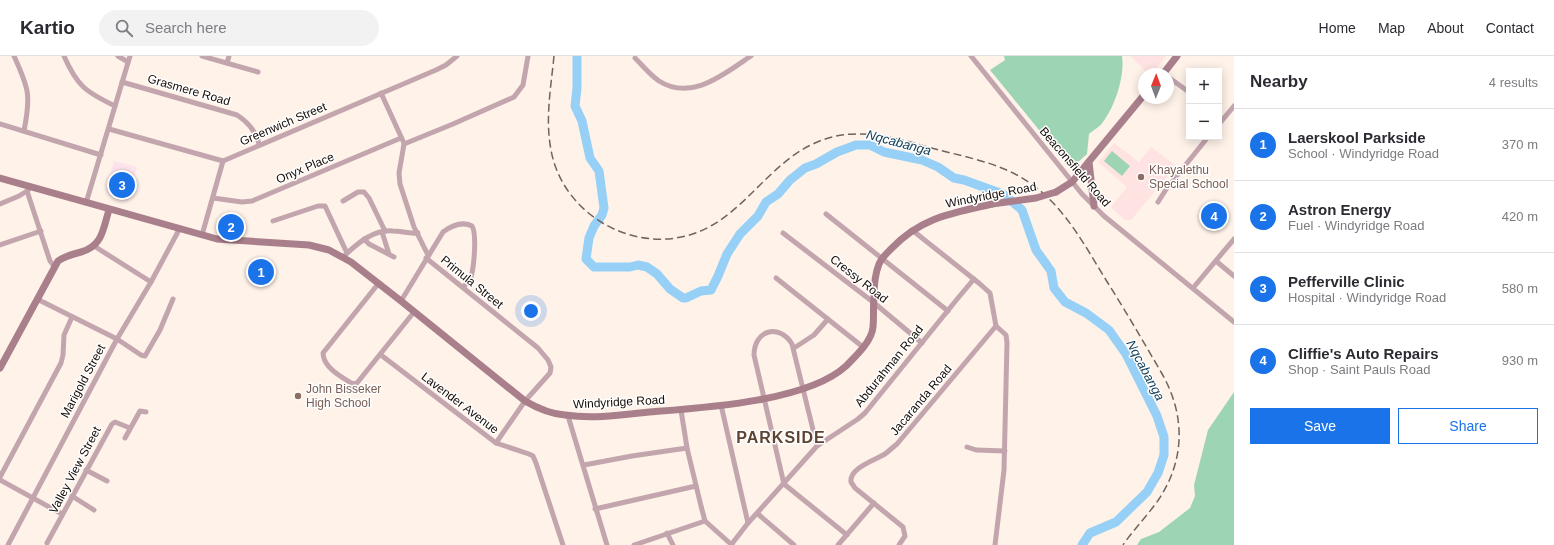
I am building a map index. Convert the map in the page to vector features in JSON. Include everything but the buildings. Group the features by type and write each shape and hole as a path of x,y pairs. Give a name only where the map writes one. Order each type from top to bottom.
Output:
{"street":[{"path":"14,56 26,83 28,95 28,108 24,131"},
{"path":"64,56 74,76 82,87 94,96 115,106"},
{"path":"118,56 128,62"},
{"path":"86,203 130,56"},
{"path":"202,56 258,72"},
{"path":"227,63 229,56"},
{"name":"Greenwich Street","path":"223,161 259,144 436,70 446,65 457,56"},
{"path":"404,144 514,97 523,85 528,56"},
{"path":"635,58 660,82 668,86 683,89 707,84 751,56"},
{"name":"Beaconsfield Road","path":"971,56 1072,182 1094,206 1104,216 1234,322"},
{"path":"1169,68 1177,56"},
{"path":"1174,81 1186,90"},
{"name":"Grasmere Road","path":"122,82 237,115 250,125 257,136 259,144"},
{"path":"380,93 404,144 399,173 400,184 428,257"},
{"name":"Windyridge Road","path":"0,178 28,189 86,203 202,235 230,241 309,244 345,255 378,284 525,401 552,412 568,416 596,417 681,410 763,398 803,389 839,372 863,347 872,333 873,302 878,265 882,258 899,240 912,230 944,215 992,204 1036,198 1056,192 1072,182 1138,102"},
{"path":"1222,115 1234,106"},
{"path":"0,124 101,155"},
{"path":"109,129 223,161 202,235"},
{"name":"Onyx Place","path":"213,198 242,202 252,201 401,138"},
{"path":"1158,202 1167,188 1206,140"},
{"path":"1089,162 1094,206"},
{"path":"0,204 19,196 28,189 50,261 54,266"},
{"path":"343,201 358,192 364,192 369,198 383,231 391,256 369,244 364,239"},
{"path":"273,221 320,205 325,206 345,255 364,239 383,231 392,230 408,234 418,233"},
{"path":"0,368 54,266 63,257 88,250 94,246 101,235 109,210"},
{"path":"826,214 948,311"},
{"path":"401,301 428,257 438,237 447,228 461,224 472,226 475,233 474,264 470,280 463,287"},
{"name":"Marigold Street","path":"8,545 117,338 151,282 180,228"},
{"path":"912,230 990,293 996,326 1006,335 1004,480 995,545"},
{"path":"0,245 41,231"},
{"name":"Cressy Road","path":"783,233 873,302 922,342"},
{"path":"1194,288 1234,239"},
{"path":"94,246 151,282"},
{"name":"Primula Street","path":"428,257 538,348 548,360 551,367 550,373 525,401"},
{"path":"1216,261 1234,276"},
{"path":"776,278 863,347"},
{"name":"Abdurahman Road","path":"731,545 748,523 758,514 817,446 865,413 974,279"},
{"path":"378,284 323,352 324,361 345,380 353,384 357,383 414,312"},
{"path":"37,299 117,338 141,355 145,356 160,330 173,299"},
{"path":"62,514 32,499 0,479 61,363 64,335 72,317"},
{"path":"794,348 814,335 828,319"},
{"name":"Jacaranda Road","path":"874,503 855,488 851,482 852,476 859,468 885,454 897,444 996,326"},
{"path":"817,446 794,348 788,338 778,332 765,334 758,340 754,348 754,355 784,484 847,535"},
{"name":"Lavender Avenue","path":"381,355 496,443 533,456 563,545"},
{"path":"496,443 525,401"},
{"path":"722,405 748,523"},
{"path":"681,410 696,486 705,521 731,545"},
{"path":"125,438 140,411 146,412"},
{"path":"568,416 607,545"},
{"name":"Valley View Street","path":"47,543 112,424 116,422 130,428"},
{"path":"967,447 976,450 1005,451"},
{"path":"584,465 688,448"},
{"path":"86,470 107,481"},
{"path":"596,508 696,486"},
{"path":"72,496 94,510"},
{"path":"838,545 874,503 903,527 905,536 899,545"},
{"path":"758,514 794,545"},
{"path":"634,545 705,521"},
{"path":"666,533 673,545"}],"shaded area":[{"path":"1130,56 1166,56 1157,68 1143,68"},
{"name":"Khayalethu Special School","path":"1114,143 1139,162 1151,147 1176,166 1131,220 1125,220 1111,207 1127,187 1098,162"},
{"path":"114,161 137,167 128,201 110,196 106,190"}],"green space":[{"path":"1004,56 1122,56 1122,72 1115,99 1102,124 1089,134 1087,154 1077,163 1066,163 990,70 1005,60"},
{"path":"1112,151 1130,166 1122,176 1104,161"},
{"path":"1234,392 1234,545 1137,545 1141,539 1159,532 1190,508 1195,496 1194,485 1208,430"}],"waterway":[{"name":"Nqcabanga","path":"577,56 577,88 575,106 582,121 590,158 599,171 604,208 602,215 594,226 589,238 586,259 594,267 630,267 638,265 647,267 657,274 670,289 683,298 701,291 711,290 727,254 740,234 758,216 766,202 778,194 790,180 805,168 816,164 837,152 856,145 870,145 884,152 922,160 938,167 954,178 964,180 1003,194 1022,210 1036,250 1051,271 1054,288 1065,302 1086,313 1109,330 1126,354 1157,416 1164,437 1164,455 1158,473 1147,492 1116,522 1090,533 1082,545"}],"railway":[{"path":"554,56 549,103 549,138 557,172 568,191 583,208 600,222 620,231 641,237 663,239 686,236 705,229 722,219 738,206 781,165 797,153 815,143 843,135 871,134 885,136 982,161 1013,173 1029,182 1043,193 1067,219 1087,249 1161,372 1175,403 1179,436 1178,452 1174,468 1159,499 1123,545"}],"place":[{"name":"Khayalethu Special School","path":"1141,177"},
{"name":"Pefferville Clinic","path":"122,185"},
{"name":"Cliffie's Auto Repairs","path":"1214,216"},
{"name":"Astron Energy","path":"231,227"},
{"name":"Laerskool Parkside","path":"261,272"},
{"name":"John Bisseker High School","path":"298,396"}],"district":[{"name":"PARKSIDE","path":"781,437"}]}
